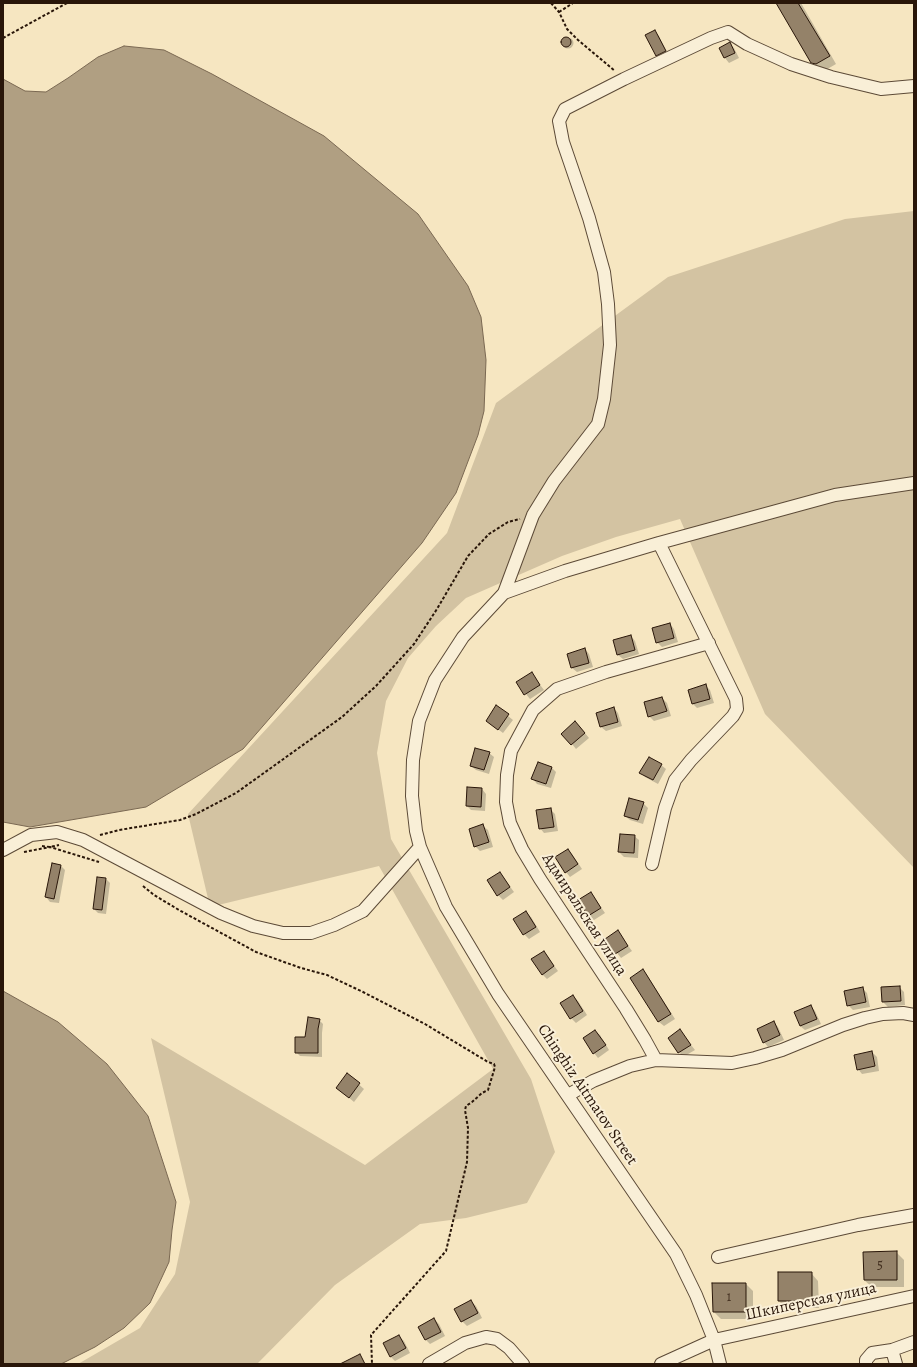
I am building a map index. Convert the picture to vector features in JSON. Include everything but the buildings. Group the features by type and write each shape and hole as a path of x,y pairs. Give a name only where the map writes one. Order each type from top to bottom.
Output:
{"street":[{"path":"504,593 533,516 554,481 598,424 604,399 610,345 608,304 604,272 589,218 563,142 559,121 565,109 624,79 711,38 728,32 747,44 791,64 831,77 881,89 914,86"},
{"path":"504,593 565,571 659,543 835,495 914,483"},
{"path":"652,864 665,808 675,780 690,760 733,716 737,709 736,698 659,543"},
{"name":"Chinghiz Aitmatov Street","path":"504,593 463,637 435,680 419,721 413,760 412,796 416,831 420,847 446,907 498,994 676,1254 696,1294 714,1340 720,1364"},
{"name":"Адмиральская улица","path":"656,1060 626,1009 540,879 522,848 510,823 506,802 507,775 511,751 533,710 557,689 606,672 709,644"},
{"path":"3,850 31,835 57,832 83,840 221,913 253,926 283,934 311,933 334,925 363,911 420,847"},
{"path":"568,1095 593,1081 630,1066 656,1060 732,1063 782,1050 843,1025 865,1018 883,1014 903,1013 914,1015"},
{"path":"718,1257 858,1225 914,1215"},
{"name":"Шкиперская улица","path":"661,1364 714,1340 914,1296"},
{"path":"429,1364 465,1343 486,1337 497,1339 523,1364"},
{"path":"866,1364 866,1360 872,1353 892,1350 914,1342"},
{"path":"892,1350 896,1364"}],"path":[{"path":"3,38 67,3"},
{"path":"551,3 559,12 567,29 624,79"},
{"path":"559,12 573,3"},
{"path":"83,840 120,830 180,820 196,814 236,793 337,721 376,686 414,644 438,609 468,556 479,544 489,534 508,522 533,516"},
{"path":"21,853 64,844"},
{"path":"36,845 50,847 101,863"},
{"path":"139,882 154,895 256,952 326,975 363,992 425,1024 488,1062 494,1064 495,1067 488,1090 466,1106 465,1110 468,1128 467,1162 446,1251 371,1335 372,1364"}],"shaded area":[{"path":"124,46 164,50 212,74 324,136 418,214 468,286 481,317 486,360 484,411 478,435 456,493 422,543 243,749 146,807 30,827 3,822 3,79 25,91 46,92 98,57"},
{"path":"914,211 914,868 765,714 680,519 616,537 562,556 466,598 436,626 408,658 386,701 377,753 391,839 531,1079 555,1152 527,1203 466,1218 420,1224 335,1285 257,1364 78,1364 140,1328 175,1274 190,1202 151,1038 365,1165 493,1069 379,866 210,907 188,814 447,533 496,403 668,277 845,219"},
{"path":"3,991 58,1022 107,1064 148,1116 176,1202 169,1262 150,1303 124,1328 95,1347 61,1364 3,1364"}]}
